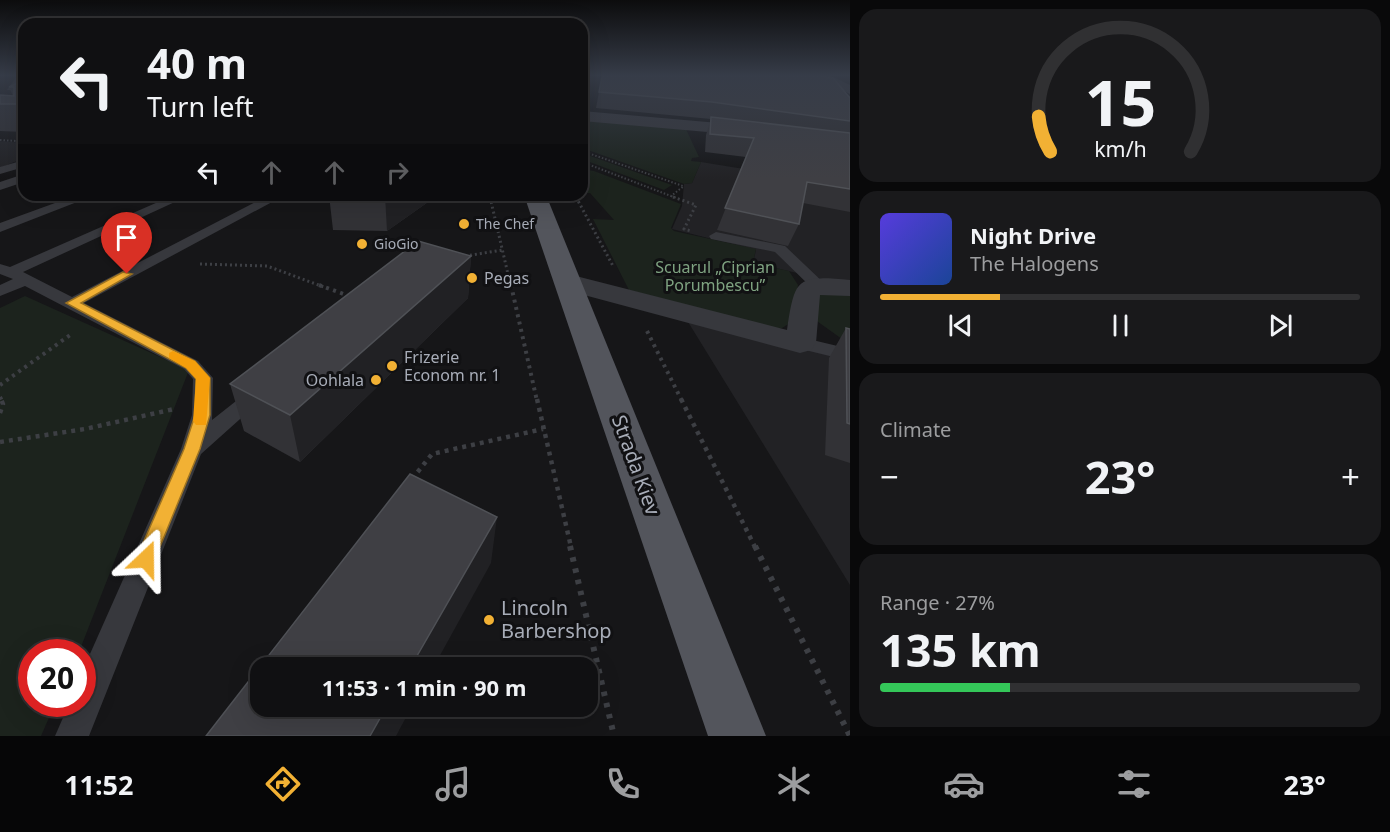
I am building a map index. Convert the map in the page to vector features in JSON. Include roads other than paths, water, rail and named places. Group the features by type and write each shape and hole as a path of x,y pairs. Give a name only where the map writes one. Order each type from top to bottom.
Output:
{"main road":[{"name":"Strada Kiev","path":"537,201 737,736"}],"street":[{"path":"588,117 770,133"},
{"path":"568,282 800,343 806,295 811,287 818,285 850,288"}],"lane":[{"path":"0,171 18,165"},
{"path":"0,186 18,180"},
{"path":"0,228 73,201"},
{"path":"9,278 171,201"},
{"path":"72,303 267,201"},
{"path":"716,236 780,249 818,285"},
{"path":"9,278 94,314 190,364 203,378 203,415 192,449 72,736"},
{"path":"800,343 850,355"},
{"path":"192,449 272,383"}],"place":[{"name":"The Chef","path":"464,224"},
{"name":"GioGio","path":"362,244"},
{"name":"Pegas","path":"472,278"},
{"name":"Frizerie Econom nr. 1","path":"392,366"},
{"name":"Oohlala","path":"376,380"},
{"name":"Lincoln Barbershop","path":"489,620"}],"park label":[{"name":"Scuarul „Ciprian Porumbescu”","path":"715,276"}]}
